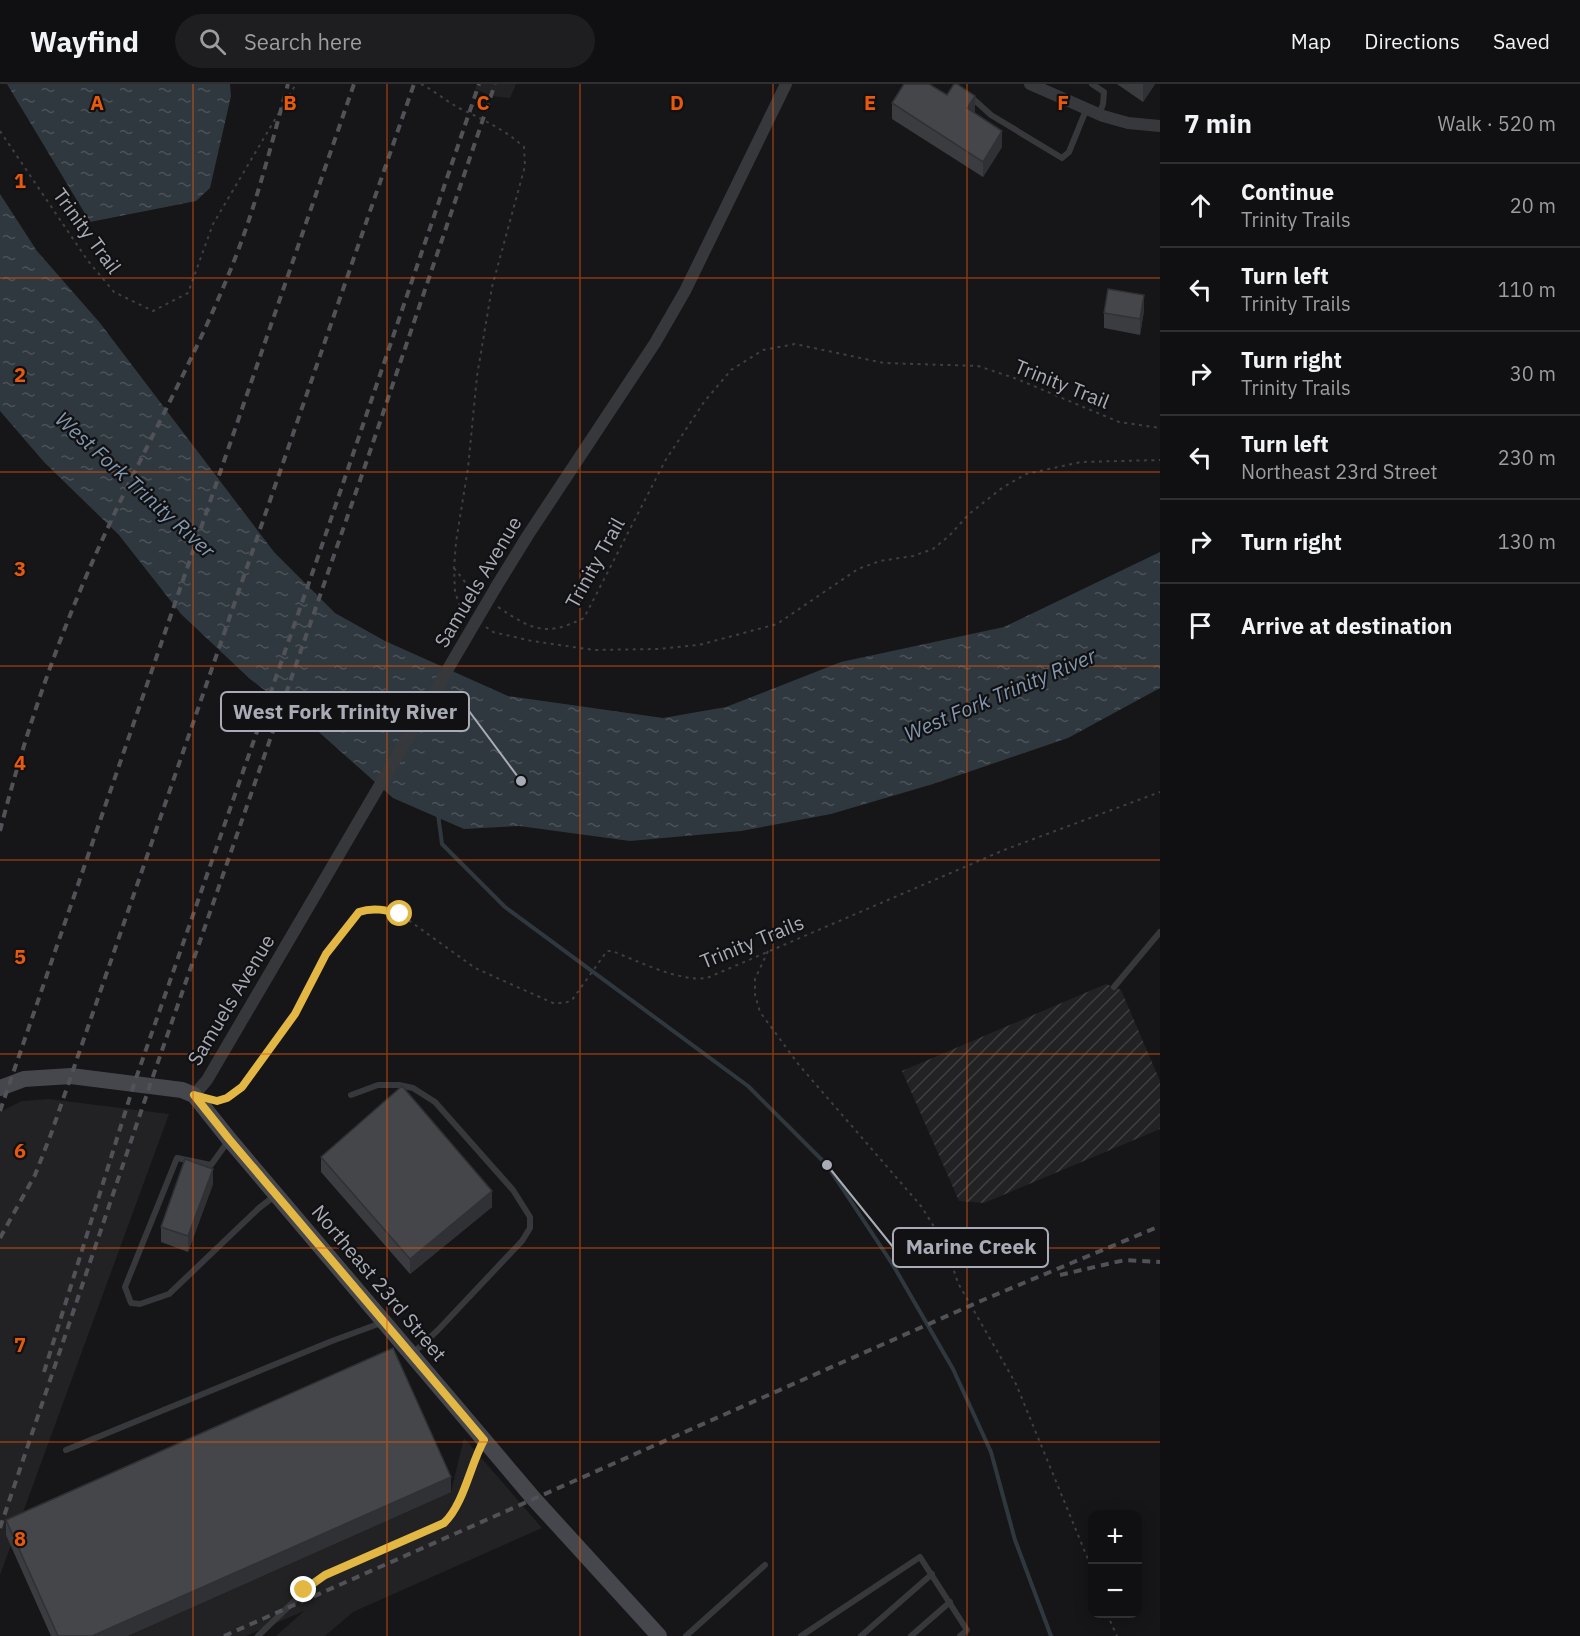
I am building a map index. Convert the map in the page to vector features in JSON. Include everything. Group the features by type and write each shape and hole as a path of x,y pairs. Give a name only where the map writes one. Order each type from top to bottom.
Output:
{"main road":[{"path":"5,1086 24,1079 71,1076 150,1085 182,1090 194,1095"},
{"name":"Northeast 23rd Street","path":"194,1095 484,1440 659,1636"}],"street":[{"name":"Samuels Avenue","path":"194,1095 207,1080 496,587 656,343 685,291 786,84"},
{"path":"1030,84 1099,115 1128,123 1160,126"}],"lane":[{"path":"1092,84 1104,92 1099,115"},
{"path":"961,89 991,115 1062,158 1069,152 1086,110"},
{"path":"1114,987 1160,932"},
{"path":"351,1095 378,1085 399,1085 413,1088 435,1102 513,1190 530,1217 530,1228 522,1241 438,1330 412,1354"},
{"path":"229,1139 210,1165 177,1158 125,1287 131,1303 140,1304 169,1294 259,1208 276,1195"},
{"path":"66,1450 384,1322"},
{"path":"258,1636 315,1581 444,1523 453,1514 475,1456 484,1440"},
{"path":"801,1636 920,1557 967,1630 960,1636"},
{"path":"686,1636 765,1565"},
{"path":"861,1636 932,1574"},
{"path":"911,1636 950,1602"}],"path":[{"name":"Trinity Trail","path":"0,131 88,261 114,292 153,311 188,293 213,224 296,84"},
{"path":"421,84 460,108 484,119 510,135 524,147 525,165 492,287 477,376 468,468 456,542 455,592 461,609 469,615"},
{"name":"Trinity Trail","path":"495,605 512,617 540,630 564,628 584,618 665,461 704,402 730,370 763,350 795,344 884,363 978,366 1017,379 1119,422 1160,428"},
{"path":"485,626 493,632 532,641 594,650 657,649 699,645 777,624 858,569 880,561 913,556 933,549 949,536 969,514 1002,488 1026,474 1081,462 1160,460"},
{"path":"454,568 469,587 486,599"},
{"name":"Trinity Trails","path":"217,1101 227,1098 242,1087 295,1014 326,954 353,917 366,909 389,910 400,914 475,968 553,1003 566,1003 576,994 607,951 683,977 698,979 716,975 1004,850 1160,792"},
{"path":"768,951 755,979 755,995 760,1012 799,1065 921,1206 945,1244 958,1283 1016,1384 1090,1564"},
{"path":"1109,1618 1117,1636"}],"shaded area":[{"path":"477,84 516,84 510,98 491,96 475,89"},
{"path":"1106,984 1121,990 1160,1081 1160,1129 984,1203 959,1201 902,1071"},
{"path":"49,1099 169,1114 0,1575 0,1112 22,1101"},
{"path":"464,1438 542,1528 353,1612 325,1636 276,1636 304,1611 246,1636 121,1636 451,1492"}],"water":[{"path":"7,84 230,84 231,96 210,188 196,201 90,222"},
{"path":"0,194 37,251 100,323 274,552 335,613 385,641 508,696 663,718 726,707 841,662 1004,627 1160,552 1160,688 1068,738 933,784 831,814 741,831 630,841 519,826 464,829 393,798 312,726 250,679 181,614 119,535 44,462 0,411"}],"building":[{"path":"904,84 929,84 947,95 954,84 957,84 975,96 967,108 1002,131 983,162 892,103"},
{"path":"1108,289 1144,295 1140,319 1104,313"},
{"path":"402,1086 492,1191 410,1259 321,1157"},
{"path":"185,1159 213,1169 188,1236 161,1227"},
{"path":"393,1348 451,1477 92,1636 58,1636 6,1520"}],"waterway":[{"path":"438,814 442,844 505,907 748,1086 827,1165 893,1265 953,1369 991,1452 1015,1540 1051,1636"}],"railway":[{"path":"0,831 33,718 73,608 120,502 218,301 241,244 263,176 288,84"},
{"path":"0,1111 354,84"},
{"path":"0,1238 35,1175 51,1134 414,84"},
{"path":"44,1372 134,1084 320,551 479,84"},
{"path":"0,1528 495,84"},
{"path":"224,1636 983,1300 1160,1226"},
{"path":"1060,1275 1125,1260 1160,1262"}],"place":[{"name":"West Fork Trinity River","path":"521,781"},
{"name":"Marine Creek","path":"827,1165"}],"route":[{"path":"304,1590 325,1575 444,1523 453,1514 475,1456 484,1440 194,1095 217,1101 227,1098 242,1087 295,1014 326,954 353,917 366,909 389,910 400,914"}]}
